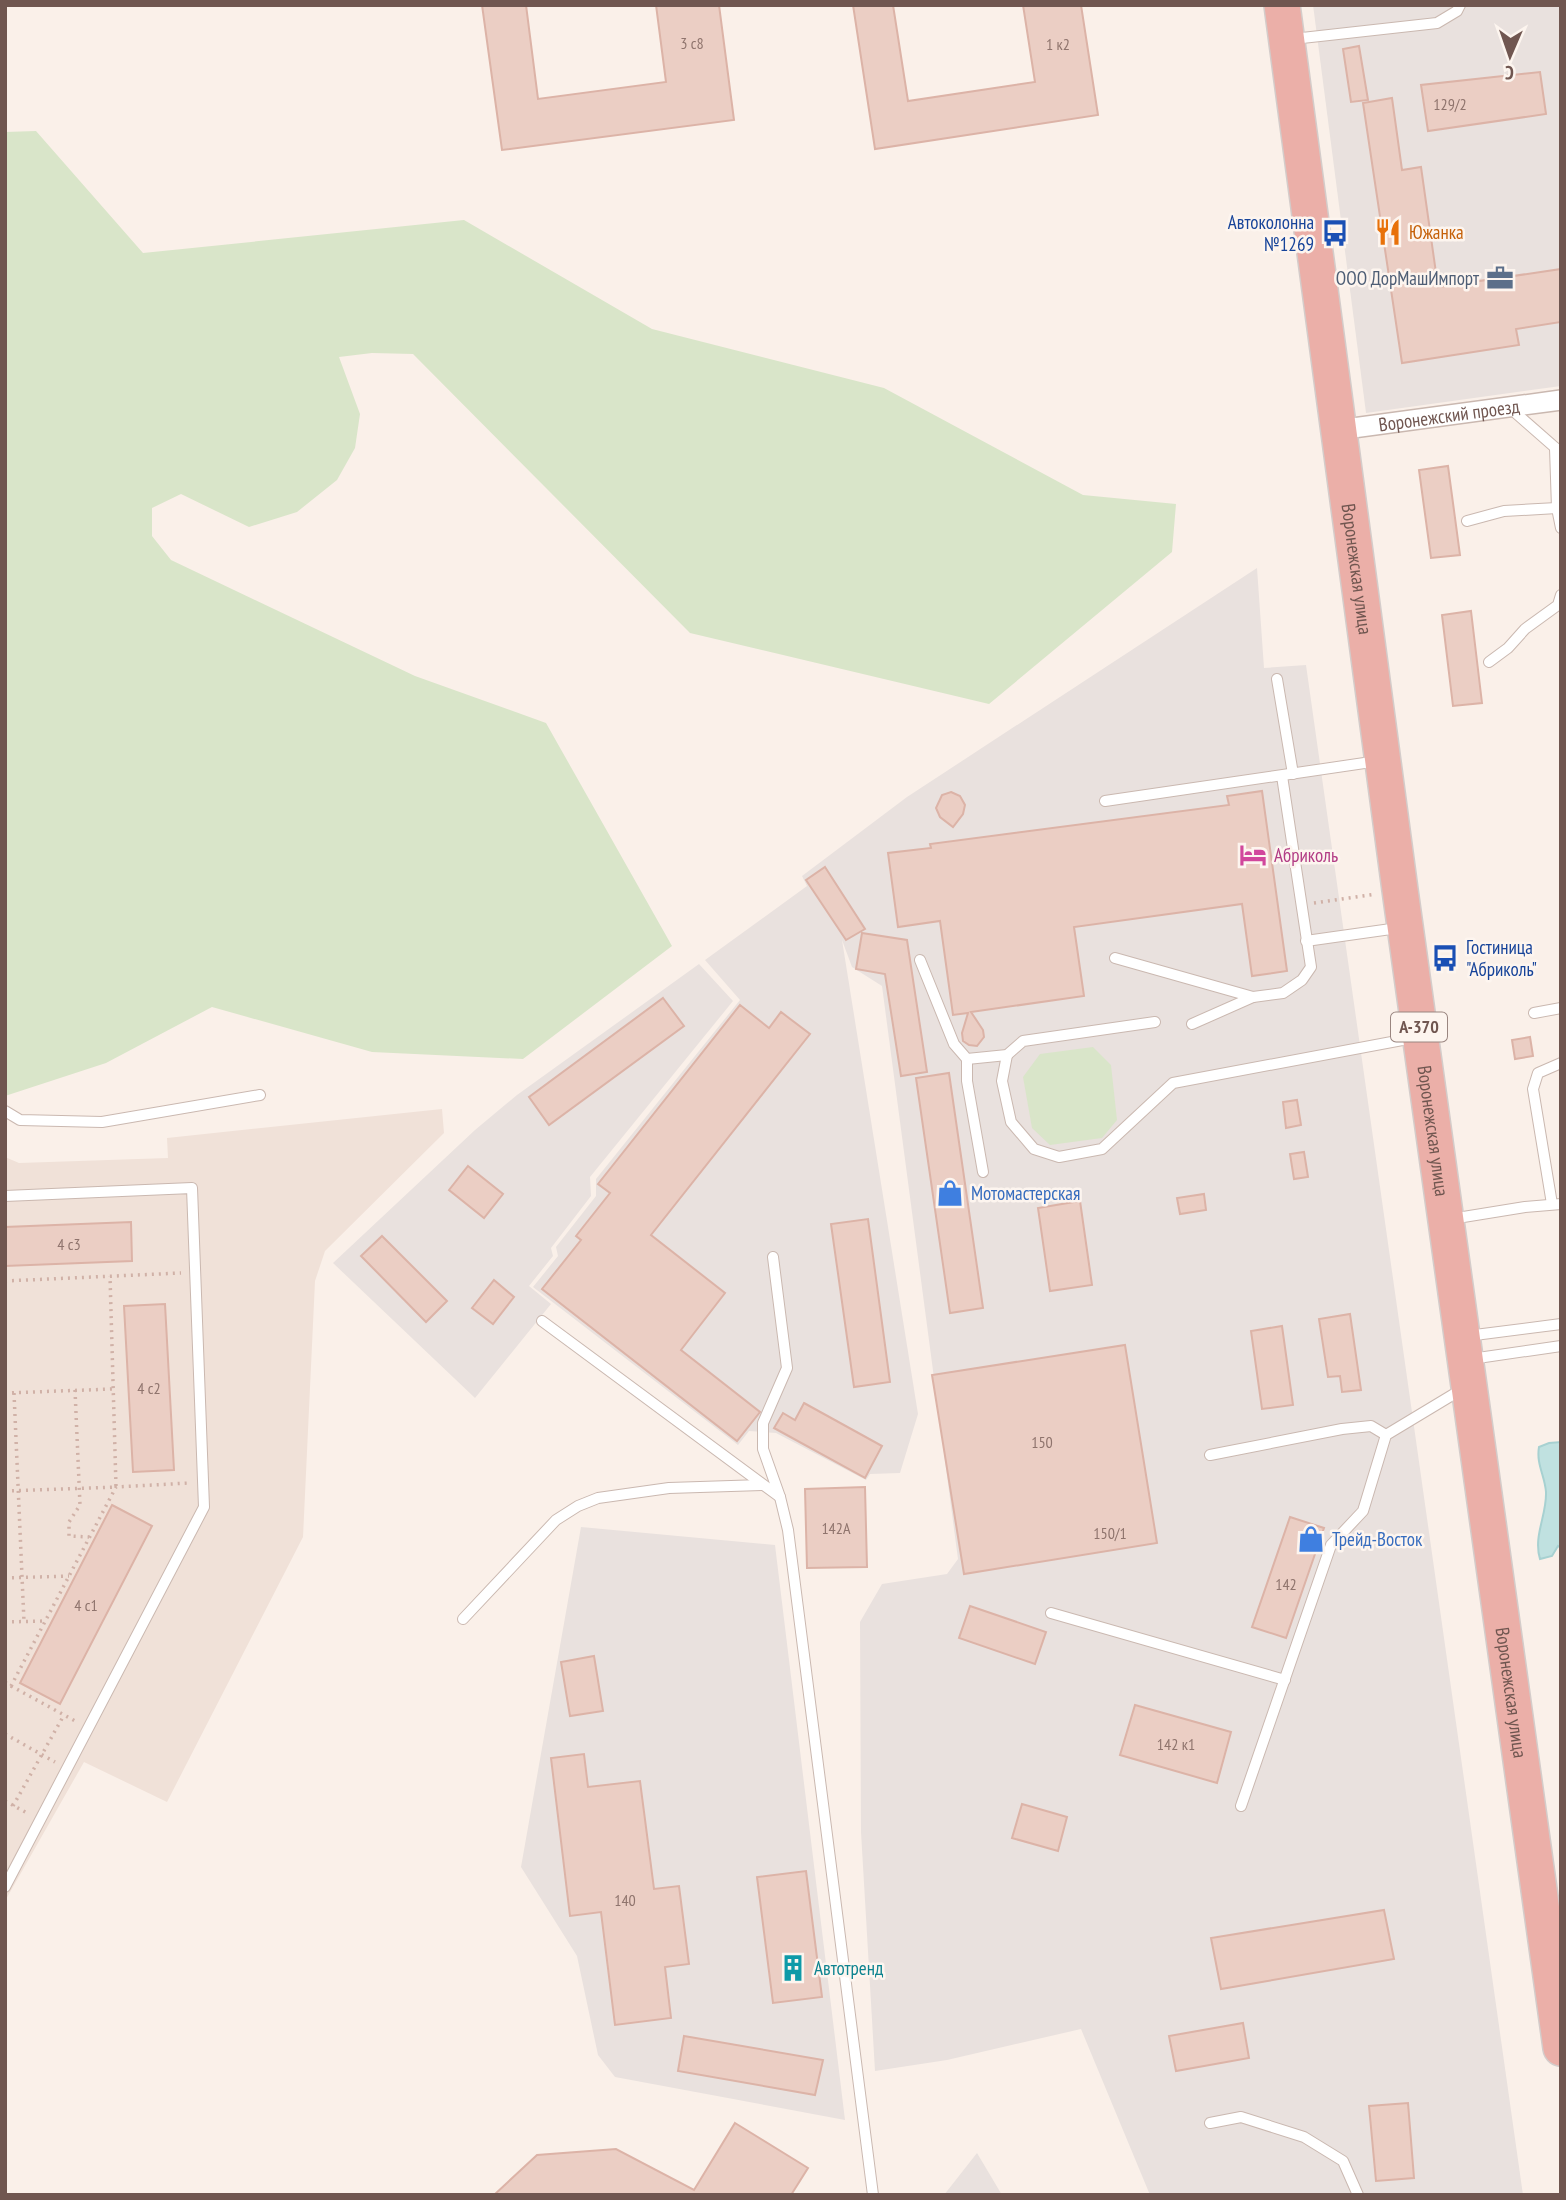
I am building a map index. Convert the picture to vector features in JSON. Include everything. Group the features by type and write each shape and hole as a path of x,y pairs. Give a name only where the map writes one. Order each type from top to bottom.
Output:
{"highway":[{"name":"Воронежская улица","path":"1282,5 1382,761 1561,2048"}],"street":[{"name":"Воронежский проезд","path":"1338,430 1561,400"}],"lane":[{"path":"1286,40 1437,23 1457,11 1460,5"},
{"path":"1510,407 1558,450 1557,508 1561,528"},
{"path":"1467,521 1504,511 1557,508"},
{"path":"1489,662 1508,648 1525,629 1558,606 1561,595"},
{"path":"1192,1024 1252,997 1283,993 1303,980 1311,967 1301,905 1277,679"},
{"path":"1105,802 1382,761"},
{"path":"1306,941 1405,927"},
{"path":"1115,958 1252,997"},
{"path":"920,960 954,1044 967,1059 967,1081 983,1172"},
{"path":"1534,1013 1561,1008"},
{"path":"967,1059 1007,1055 1023,1041 1155,1022"},
{"path":"1007,1055 1002,1081 1011,1122 1034,1149 1059,1157 1102,1149 1172,1083 1421,1037"},
{"path":"1447,1220 1556,1204 1533,1089 1538,1073 1561,1063"},
{"path":"5,1111 20,1120 102,1122 260,1095"},
{"path":"5,1196 192,1188 204,1507 5,1887"},
{"path":"773,1256 786,1368 763,1423 763,1449 788,1530 873,2195"},
{"path":"542,1321 780,1497"},
{"path":"1241,1806 1331,1545 1363,1511 1386,1435 1467,1360 1561,1324"},
{"path":"1467,1360 1561,1346"},
{"path":"1210,1455 1342,1429 1371,1426 1386,1435"},
{"path":"463,1619 556,1520 578,1506 598,1499 669,1488 762,1485"},
{"path":"1051,1613 1285,1680"},
{"path":"1210,2123 1241,2117 1304,2137 1343,2161 1358,2195"}],"path":[{"path":"1301,905 1400,890"},
{"path":"5,1281 195,1273"},
{"path":"11,1686 116,1487 110,1276"},
{"path":"5,1393 113,1389"},
{"path":"75,1390 80,1505 69,1522 69,1536 89,1536"},
{"path":"14,1393 24,1622"},
{"path":"5,1491 203,1483"},
{"path":"5,1578 69,1576"},
{"path":"5,1622 45,1621"},
{"path":"5,1682 88,1728"},
{"path":"13,1805 64,1715"},
{"path":"5,1734 67,1768"},
{"path":"5,1801 40,1820"}],"shaded area":[{"path":"1313,5 1561,5 1561,386 1366,413"},
{"path":"1257,568 1264,668 1306,665 1523,2195 1150,2195 1081,2029 947,2060 875,2071 861,1832 860,1622 882,1584 947,1574 958,1559 882,986 852,967 842,940 918,1414 900,1473 870,1474 866,1480 776,1433 749,1431 738,1445 533,1287 558,1256 556,1247 596,1196 596,1179 740,1000 705,960 807,886 802,876 907,797"},
{"path":"699,964 733,1001 590,1177 591,1196 551,1248 553,1256 529,1286 551,1304 475,1398 333,1263 475,1130 517,1095"},
{"path":"442,1109 444,1133 325,1251 315,1281 303,1537 167,1802 84,1762 5,1901 5,1157 19,1163 168,1158 167,1138"},
{"path":"581,1527 775,1545 845,2120 615,2077 598,2055 577,1956 521,1867"},
{"path":"977,2153 1002,2195 944,2195"}],"green space":[{"path":"36,131 143,253 464,220 652,329 884,388 1083,495 1176,504 1172,552 989,704 690,633 413,354 372,353 339,357 360,414 355,448 337,480 297,512 249,527 181,494 152,508 152,536 171,560 415,676 546,723 672,946 523,1059 372,1052 212,1007 106,1063 5,1096 5,132"},
{"path":"1093,1047 1111,1065 1117,1120 1102,1138 1050,1145 1032,1128 1023,1077 1040,1054"}],"water":[{"path":"1561,1442 1561,1548 1558,1546 1552,1556 1540,1559 1538,1542 1546,1492 1539,1447"}],"building":[{"path":"482,5 526,5 538,99 666,82 656,5 719,5 734,120 502,150"},
{"path":"853,5 893,5 908,101 1035,82 1023,5 1081,5 1098,115 875,149"},
{"path":"1359,46 1368,100 1351,102 1343,49"},
{"path":"1540,72 1546,114 1428,131 1421,85"},
{"path":"1392,98 1402,170 1421,167 1438,287 1561,269 1561,322 1516,329 1519,345 1402,363 1363,103"},
{"path":"1448,466 1460,555 1431,558 1419,470"},
{"path":"1471,611 1482,703 1453,706 1442,615"},
{"path":"1262,791 1287,971 1252,976 1242,904 1074,927 1084,996 971,1012 983,1030 984,1037 977,1046 963,1041 962,1033 968,1013 953,1015 940,921 898,927 888,853 931,848 930,844 1229,805 1227,796"},
{"path":"951,792 960,796 965,805 963,814 953,827 940,817 936,808 942,795"},
{"path":"825,867 865,929 846,940 806,880"},
{"path":"862,933 907,940 927,1072 901,1076 885,974 856,969"},
{"path":"663,998 684,1026 549,1125 529,1097"},
{"path":"740,1005 769,1028 781,1012 810,1034 651,1235 725,1293 681,1350 760,1412 737,1441 542,1289 581,1240 576,1236 610,1193 598,1184"},
{"path":"1530,1037 1533,1056 1515,1059 1512,1040"},
{"name":"Мотомастерская","path":"949,1073 983,1308 950,1313 916,1078"},
{"path":"1297,1100 1301,1125 1286,1128 1283,1102"},
{"path":"1304,1152 1308,1177 1294,1179 1290,1154"},
{"path":"468,1166 503,1194 484,1218 449,1190"},
{"path":"1204,1194 1206,1210 1180,1214 1177,1198"},
{"path":"1080,1201 1092,1285 1050,1291 1038,1208"},
{"path":"868,1219 890,1382 854,1387 831,1224"},
{"path":"131,1222 132,1261 5,1266 5,1227"},
{"path":"382,1236 447,1301 426,1322 361,1256"},
{"path":"494,1280 514,1297 493,1324 472,1308"},
{"path":"165,1304 174,1470 133,1472 124,1306"},
{"path":"1350,1314 1361,1390 1342,1392 1340,1376 1328,1377 1319,1319"},
{"path":"1282,1326 1293,1405 1262,1409 1251,1331"},
{"path":"1125,1345 1157,1543 964,1574 932,1375"},
{"path":"804,1403 882,1446 865,1478 774,1428 783,1413 795,1420"},
{"path":"865,1487 867,1567 807,1568 805,1489"},
{"path":"112,1505 152,1526 60,1704 20,1683"},
{"path":"1290,1517 1324,1528 1286,1638 1252,1627"},
{"path":"970,1606 1046,1632 1035,1664 959,1638"},
{"path":"594,1656 603,1711 570,1716 561,1662"},
{"path":"1135,1705 1231,1732 1217,1783 1120,1755"},
{"path":"584,1754 588,1787 640,1781 654,1889 679,1886 689,1964 665,1967 671,2018 615,2025 601,1912 570,1916 551,1758"},
{"path":"1022,1804 1067,1817 1058,1851 1012,1838"},
{"path":"806,1871 822,1997 773,2003 757,1877"},
{"path":"1384,1910 1394,1959 1221,1989 1211,1938"},
{"path":"1243,2023 1249,2058 1176,2071 1169,2036"},
{"path":"684,2036 823,2060 815,2095 678,2071"},
{"path":"1408,2103 1414,2178 1376,2181 1369,2106"},
{"path":"735,2123 808,2168 791,2195 494,2195 537,2155 616,2149 694,2190"}],"place":[{"name":"Южанка","path":"1388,232"},
{"name":"Автоколонна №1269","path":"1335,233"},
{"name":"ООО ДорМашИмпорт","path":"1500,278"},
{"name":"Абриколь","path":"1253,855"},
{"name":"Гостиница \"Абриколь\"","path":"1445,958"},
{"name":"Мотомастерская","path":"950,1193"},
{"name":"Трейд-Восток","path":"1311,1539"},
{"name":"Автотренд","path":"793,1968"}]}
